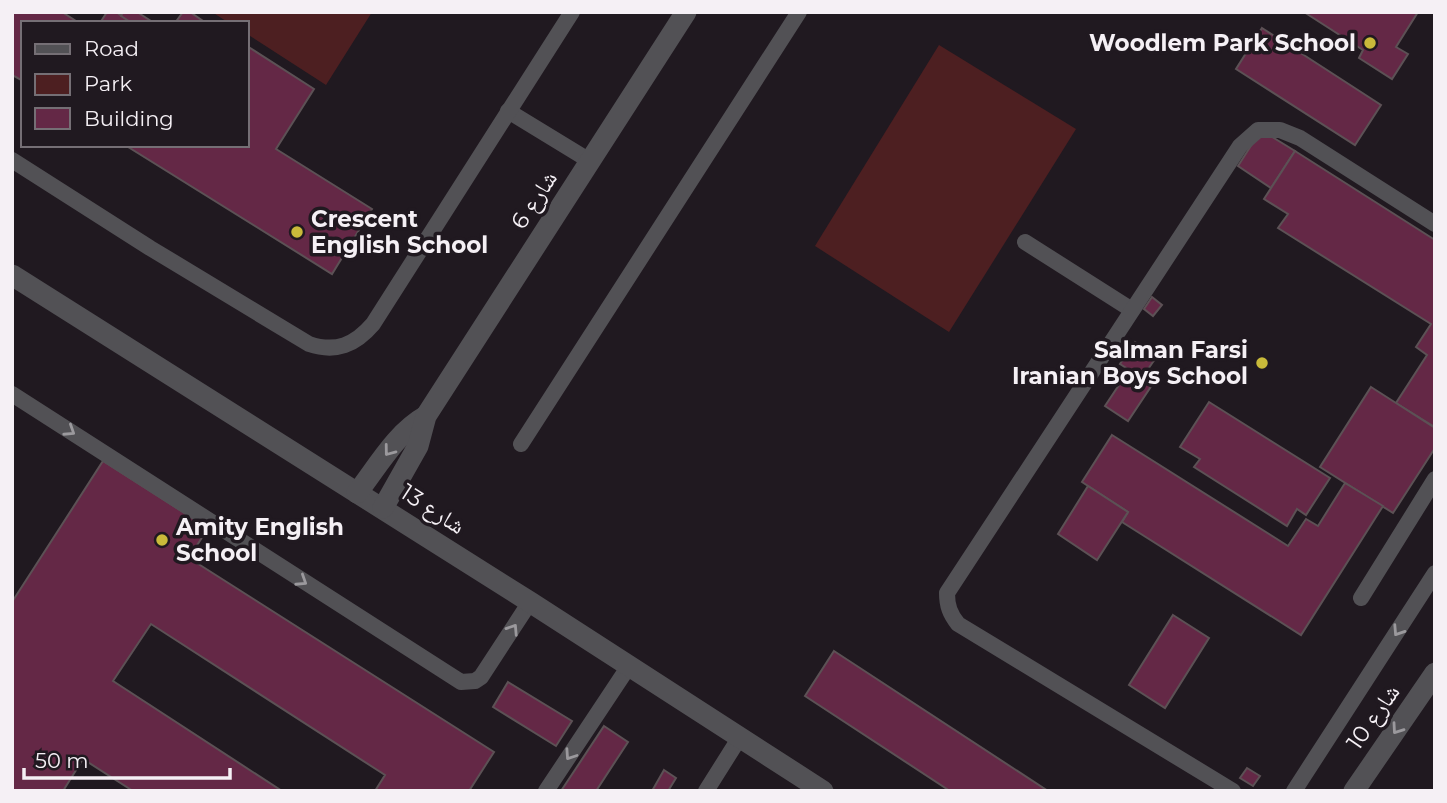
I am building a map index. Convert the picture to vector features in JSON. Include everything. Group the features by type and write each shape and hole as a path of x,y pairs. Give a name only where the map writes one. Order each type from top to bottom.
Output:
{"street":[{"name":"شارع 6","path":"383,508 418,446 426,416 686,12"},
{"name":"شارع 13","path":"12,275 383,508 823,791"},
{"name":"شارع 6","path":"357,493 400,437 426,416"},
{"name":"شارع 10","path":"1354,791 1435,673"}],"lane":[{"path":"12,160 150,248 310,344 333,349 355,341 373,324 572,12"},
{"path":"521,444 796,17 778,12"},
{"path":"508,111 590,162"},
{"path":"1233,791 958,624 947,604 947,593 1240,146 1258,130 1291,133 1435,224"},
{"path":"1025,242 1132,310"},
{"path":"12,394 461,682 475,681 481,677 530,602"},
{"path":"1361,598 1428,504 1435,479"},
{"path":"1294,791 1435,573"},
{"path":"546,791 629,666"},
{"path":"706,791 740,737"}],"green space":[{"path":"212,12 372,12 326,85 248,35 248,21 226,21"},
{"path":"939,45 1076,129 949,332 815,246"}],"building":[{"path":"12,12 62,12 76,21 21,21 21,80 12,75"},
{"path":"107,12 116,12 129,21 101,21"},
{"path":"123,12 137,12 151,21 129,21 121,16"},
{"path":"183,12 190,12 203,21 176,21"},
{"path":"1304,12 1418,12 1396,47 1408,54 1392,79 1359,58 1363,50"},
{"path":"1262,28 1381,105 1355,145 1236,69"},
{"path":"248,47 314,89 276,149 372,209 332,274 128,147 248,147"},
{"path":"1261,130 1295,151 1271,188 1238,166"},
{"path":"1295,151 1435,240 1433,426 1396,403 1427,355 1416,347 1431,324 1278,228 1288,214 1264,199"},
{"path":"1152,297 1162,305 1153,316 1144,309"},
{"path":"1135,342 1157,356 1142,378 1120,364"},
{"path":"1129,370 1152,385 1128,421 1105,406"},
{"path":"1371,387 1435,428 1435,448 1393,513 1320,467"},
{"path":"1209,402 1330,478 1306,515 1297,509 1287,526 1194,467 1200,459 1180,447"},
{"path":"1112,435 1288,546 1306,519 1318,526 1345,483 1383,506 1301,635 1122,522 1128,512 1082,482"},
{"path":"103,461 208,528 189,558 494,752 469,791 375,791 385,775 151,624 113,681 282,791 133,791 83,759 63,791 12,791 12,602"},
{"path":"1088,486 1128,512 1097,560 1058,534"},
{"path":"1173,615 1209,638 1165,708 1129,685"},
{"path":"834,651 1048,791 950,791 805,696"},
{"path":"508,682 572,721 556,746 493,707"},
{"path":"604,726 628,742 596,791 561,791"},
{"path":"1247,768 1260,776 1253,786 1240,778"},
{"path":"664,770 676,778 668,791 652,791"}],"place":[{"name":"Woodlem Park School","path":"1370,43"},
{"name":"Crescent English School","path":"297,232"},
{"name":"Salman Farsi Iranian Boys School","path":"1262,363"},
{"name":"Amity English School","path":"162,540"}]}
